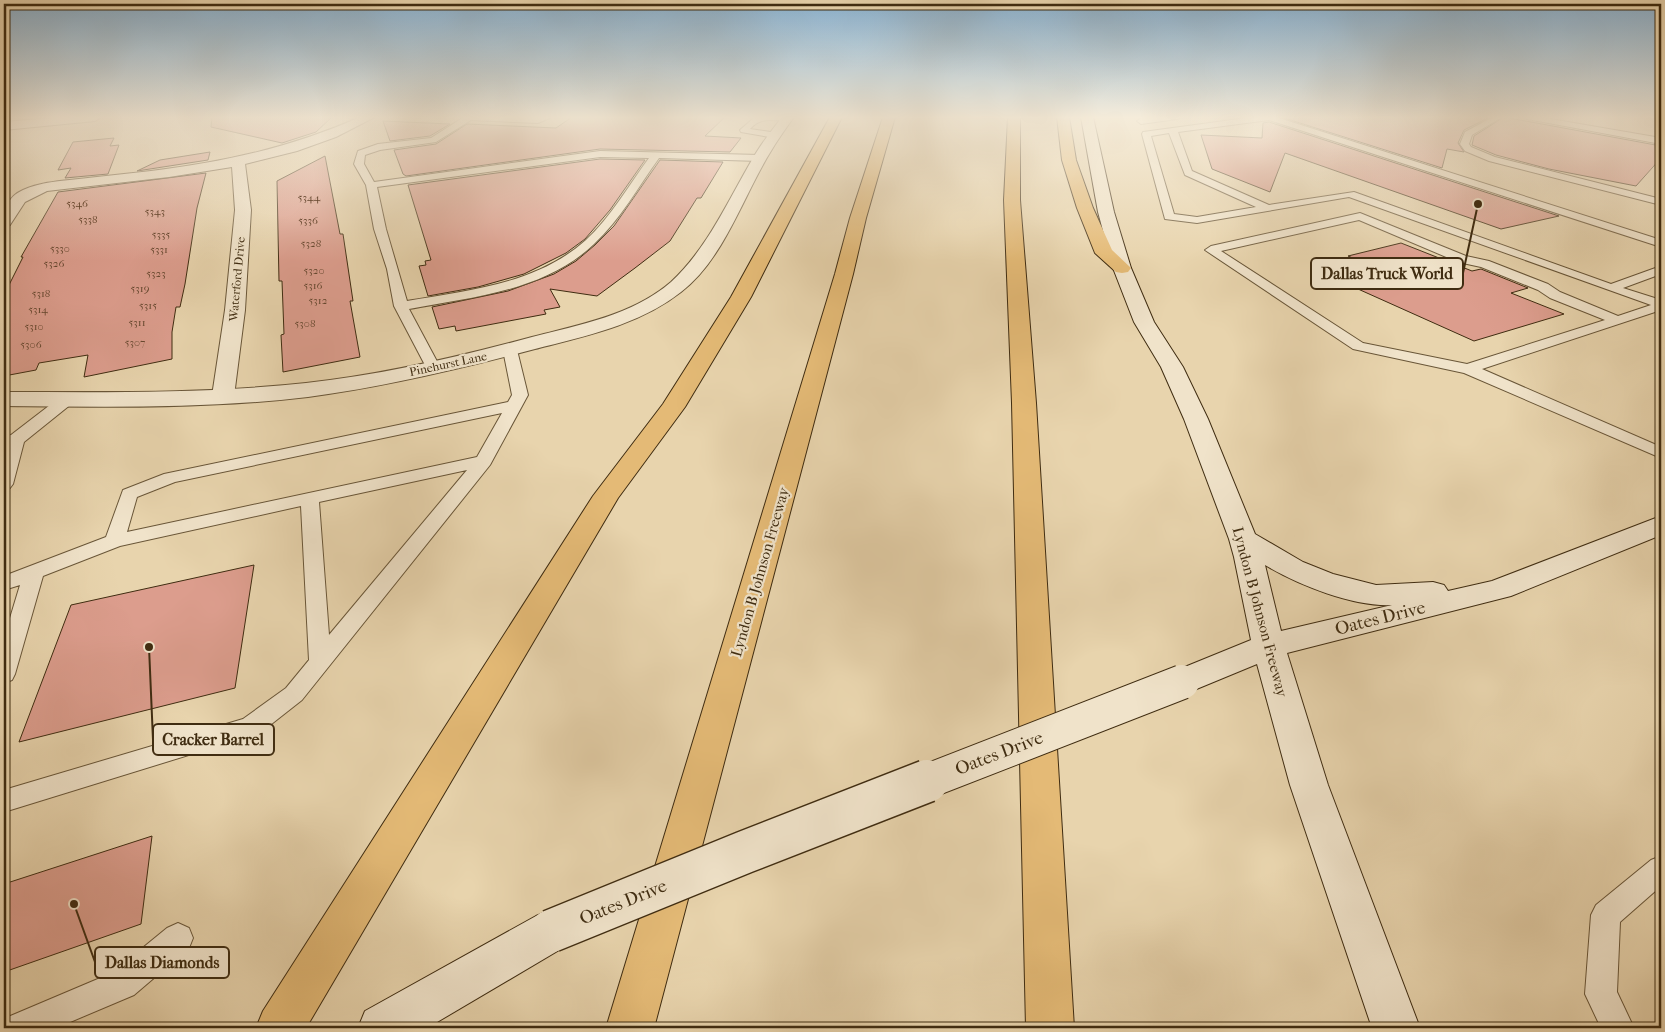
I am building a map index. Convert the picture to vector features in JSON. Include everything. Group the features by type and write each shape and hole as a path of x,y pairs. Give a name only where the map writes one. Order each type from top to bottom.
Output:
{"highway":[{"path":"280,1028 606,496 672,407 741,297 811,165"},
{"name":"Lyndon B Johnson Freeway","path":"630,1028 874,165"},
{"path":"1013,165 1012,200 1024,403 1050,1028"},
{"path":"1072,165 1085,208 1104,253 1122,268"}],"street":[{"path":"4,222 20,196 45,188 214,165"},
{"name":"Waterford Drive","path":"223,396 235,310 243,210 238,165"},
{"name":"Pinehurst Lane","path":"4,399 142,400 307,390 433,367 510,350 602,325 642,309 676,287 700,262 756,165"},
{"name":"Lyndon B Johnson Freeway","path":"1097,165 1106,212 1122,268 1144,322 1172,367 1196,419 1249,557 1268,646 1309,785 1396,1028"},
{"name":"Oates Drive","path":"382,1028 551,931 745,852 1182,682 1268,646 1500,589 1654,531"},
{"path":"1243,540 1293,569 1325,582 1376,595 1500,589"}],"lane":[{"path":"359,165 371,185 380,229 393,269 403,310 433,367"},
{"path":"371,185 518,165"},
{"path":"403,310 525,280 551,269 591,242 649,165"},
{"path":"1155,165 1169,217 1197,220 1350,194 1661,305"},
{"path":"1185,165 1188,173 1268,208"},
{"path":"1417,165 1661,244"},
{"path":"1517,165 1660,201"},
{"path":"1617,320 1555,296 1544,287 1485,264 1462,259 1360,216 1211,250 1358,346 1468,369 1661,452"},
{"path":"1611,288 1661,270"},
{"path":"1468,369 1661,305"},
{"path":"4,801 251,726 294,694 484,461 520,395 510,350"},
{"path":"4,484 10,440 69,398"},
{"path":"114,541 129,494 170,478 514,406"},
{"path":"4,583 114,541 484,461"},
{"path":"310,499 320,662"},
{"path":"4,674 34,572"},
{"path":"1618,1028 1601,994 1606,915 1661,869"},
{"path":"19,1028 123,984 178,938"}],"building":[{"path":"61,165 111,165 108,174 65,178 71,168 58,170"},
{"path":"149,165 175,165 137,171"},
{"path":"307,165 327,165 340,234 343,234 353,301 350,301 360,357 283,372 281,335 284,334 282,281 279,281 277,181"},
{"path":"400,165 484,165 406,176 403,174"},
{"path":"555,165 641,165 610,210 585,239 566,253 524,274 478,287 428,296 419,266 426,265 425,261 431,260 408,185"},
{"path":"656,165 721,165 701,198 697,198 670,241 597,296 550,289 560,307 544,310 546,314 456,331 455,326 439,329 432,307 508,291 554,274 576,261 614,226"},
{"path":"1211,165 1280,165 1270,192 1212,169"},
{"path":"1320,165 1402,165 1559,216 1501,229"},
{"path":"1534,165 1655,165 1636,186"},
{"path":"206,173 197,208 180,307 176,307 172,332 172,359 84,377 88,355 39,363 36,370 4,376 4,295 23,257 21,257 58,192"},
{"path":"1401,243 1472,271 1481,269 1528,288 1511,293 1564,314 1474,341 1329,276 1372,266 1348,256"},
{"path":"254,565 235,688 19,742 71,605"},
{"path":"152,836 141,924 4,972 4,884"}],"place":[{"name":"Dallas Truck World","path":"1478,204"},
{"name":"Cracker Barrel","path":"149,647"},
{"name":"Dallas Diamonds","path":"74,904"}]}
